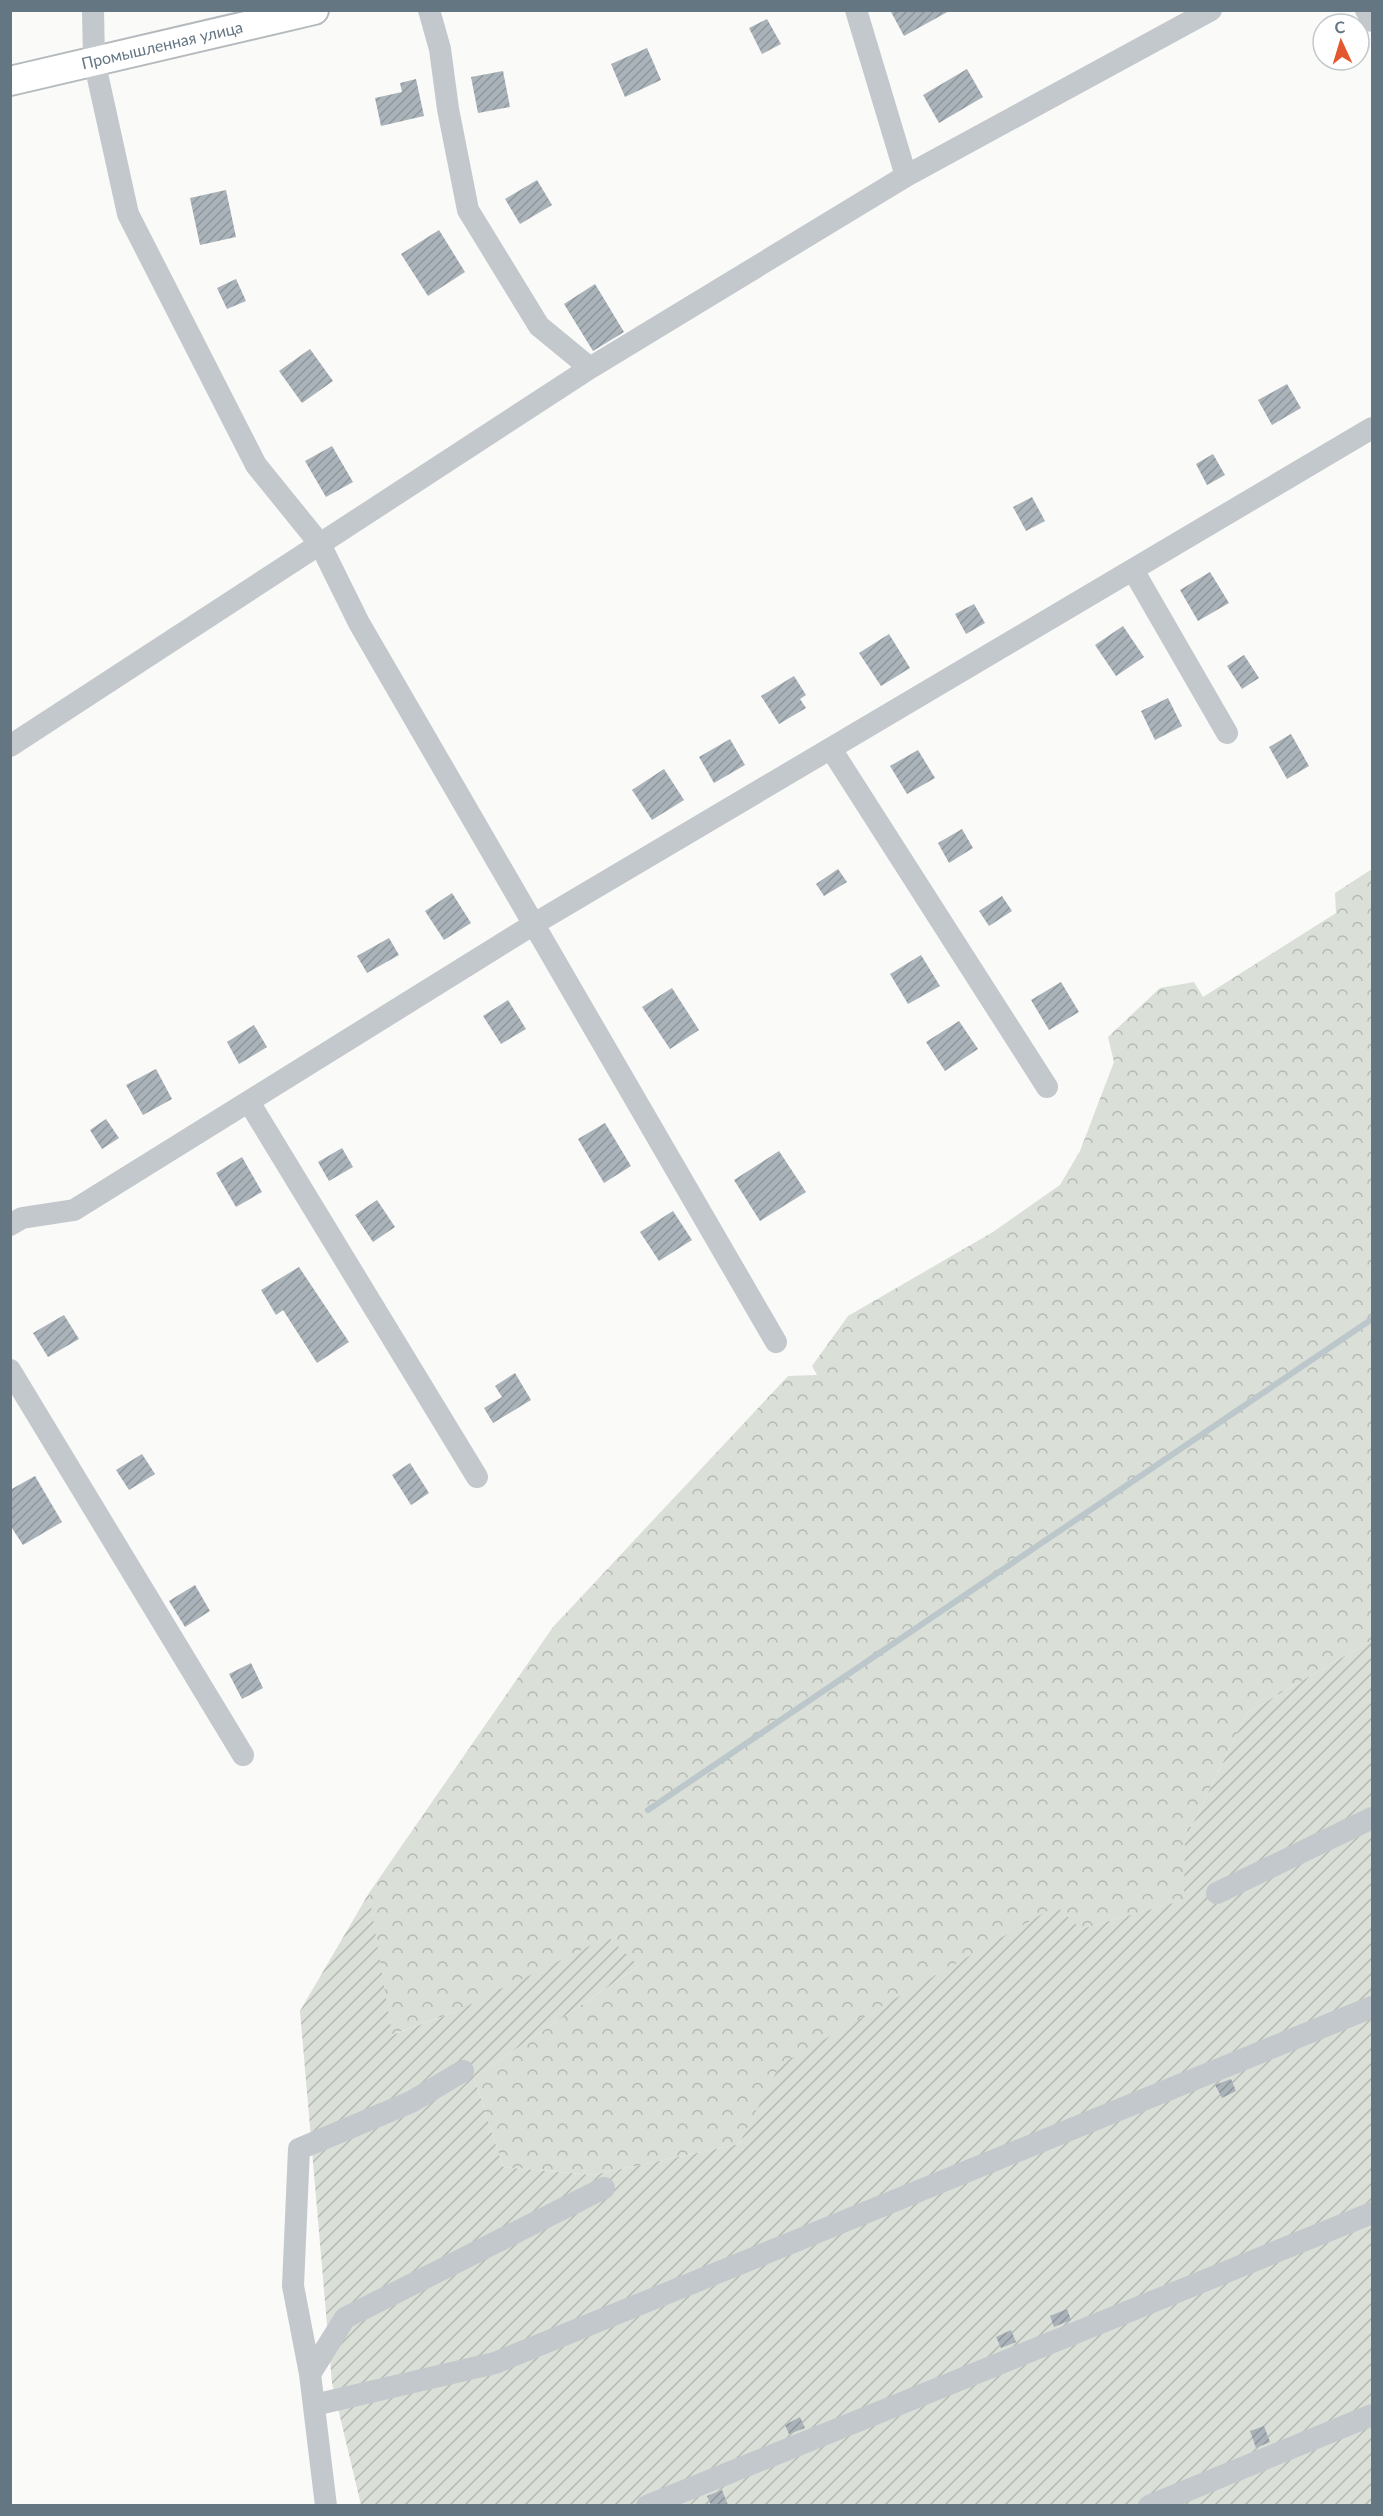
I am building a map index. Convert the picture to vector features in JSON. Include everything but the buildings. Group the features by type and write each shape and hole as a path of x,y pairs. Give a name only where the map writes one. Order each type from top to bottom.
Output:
{"main road":[{"name":"Промышленная улица","path":"10,81 315,10"}],"street":[{"path":"93,10 94,60 128,214 256,465 320,544 359,623 776,1342"},
{"path":"429,10 440,49 448,109 468,210 538,326 590,368"},
{"path":"856,10 906,176"},
{"path":"10,746 590,368 906,176 1211,10"},
{"path":"1366,10 1372,21"},
{"path":"10,1225 22,1218 74,1210 534,924 1372,428"},
{"path":"1133,570 1227,733"},
{"path":"831,749 1047,1087"},
{"path":"249,1102 477,1477"},
{"path":"10,1370 243,1755"},
{"path":"1217,1893 1372,1818"},
{"path":"314,2405 495,2363 1372,2007"},
{"path":"326,2505 310,2374 293,2286 299,2149 411,2102 463,2071"},
{"path":"310,2374 345,2318 604,2188"},
{"path":"647,2505 1372,2212"},
{"path":"1149,2505 1372,2415"}],"green space":[{"path":"1372,869 1372,1640 1247,1713 1185,1840 1185,1900 1081,1929 781,2065 739,2144 593,2175 503,2167 474,2077 639,1966 455,2012 391,2035 369,1893 553,1627 788,1376 817,1375 812,1366 848,1316 993,1232 1060,1185 1080,1151 1114,1062 1108,1037 1160,988 1194,982 1203,997 1336,913 1335,893"},
{"path":"1372,1640 1372,2505 361,2505 332,2383 300,2011 369,1893 392,2035 455,2012 608,1937 639,1966 474,2077 503,2167 593,2175 739,2144 780,2065 1056,1906 1081,1929 1184,1900 1185,1840 1247,1713"}],"waterway":[{"path":"648,1810 1372,1319"}]}
